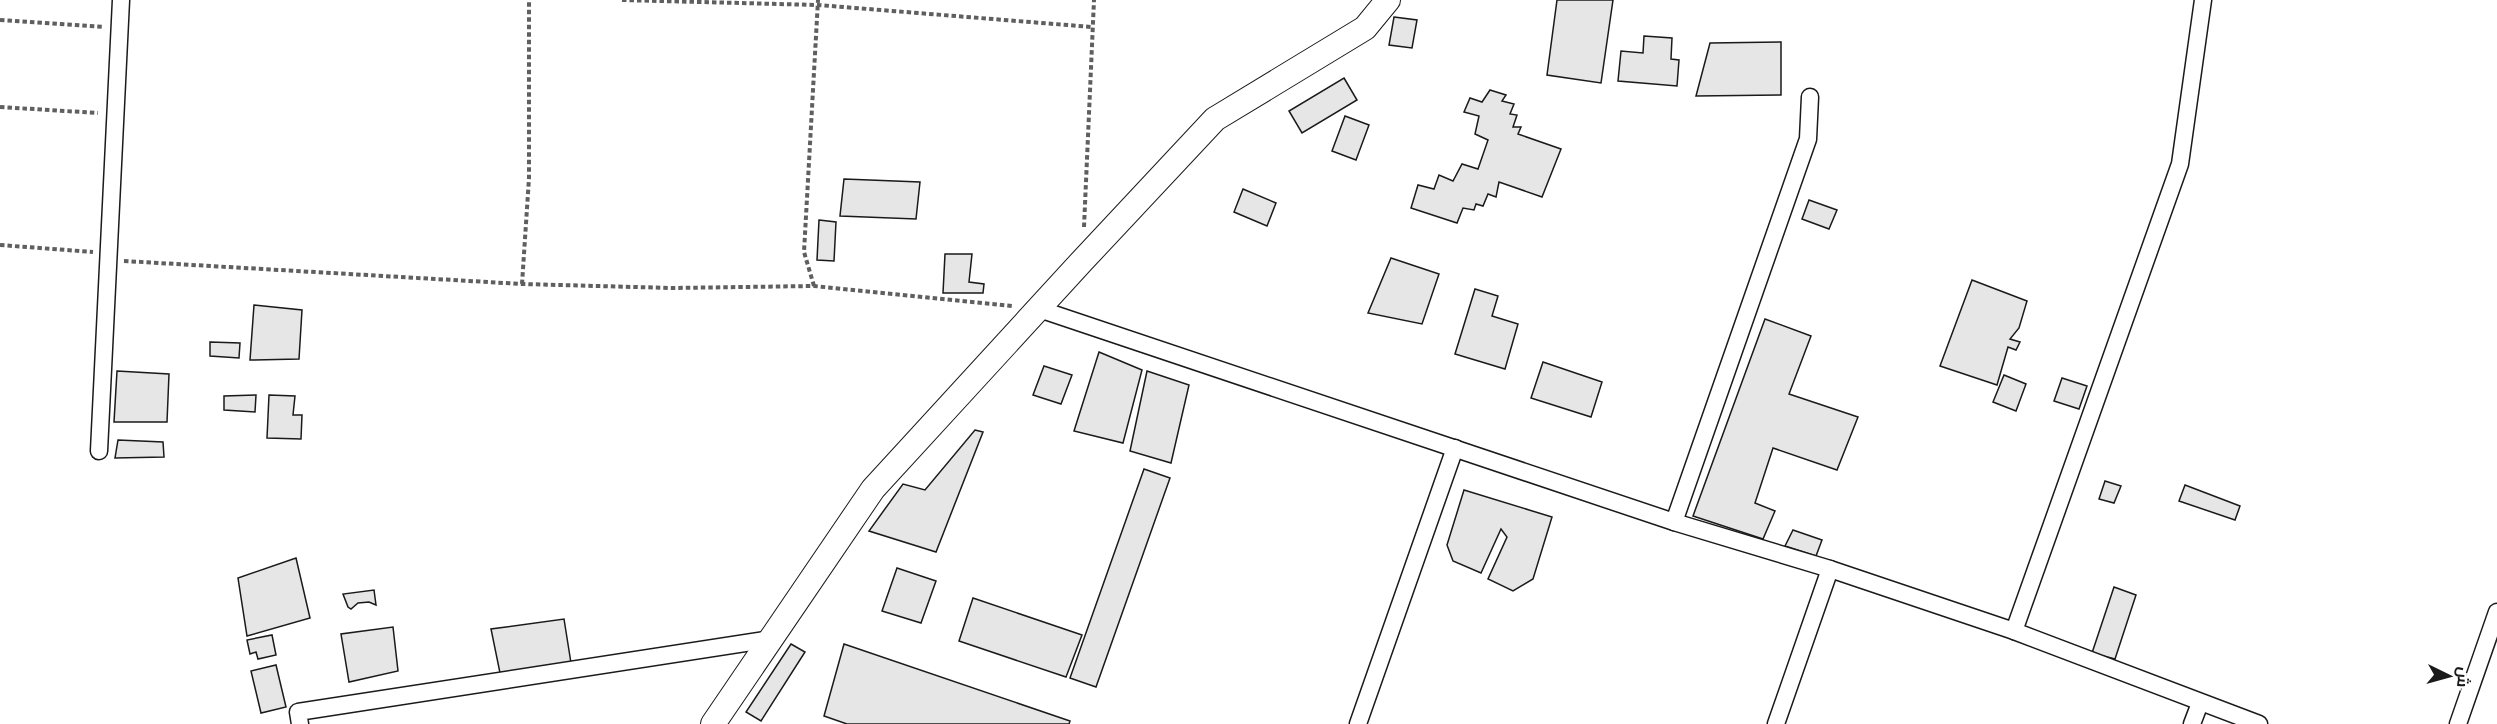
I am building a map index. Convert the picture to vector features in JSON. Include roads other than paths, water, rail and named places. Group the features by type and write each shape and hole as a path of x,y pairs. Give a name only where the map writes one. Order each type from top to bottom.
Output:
{"street":[{"path":"99,451 121,0"},
{"path":"713,724 873,489 1083,260 1215,119 1365,28 1388,0"},
{"path":"2014,631 2180,164 2203,0"},
{"path":"1674,522 1808,139 1810,97"},
{"path":"1039,309 1674,522 1830,570 2014,631 2259,724"},
{"path":"1358,724 1455,448"},
{"path":"1776,724 1830,570"},
{"path":"2458,724 2497,612"},
{"path":"300,724 298,712 771,639"},
{"path":"2192,724 2200,703"}]}
